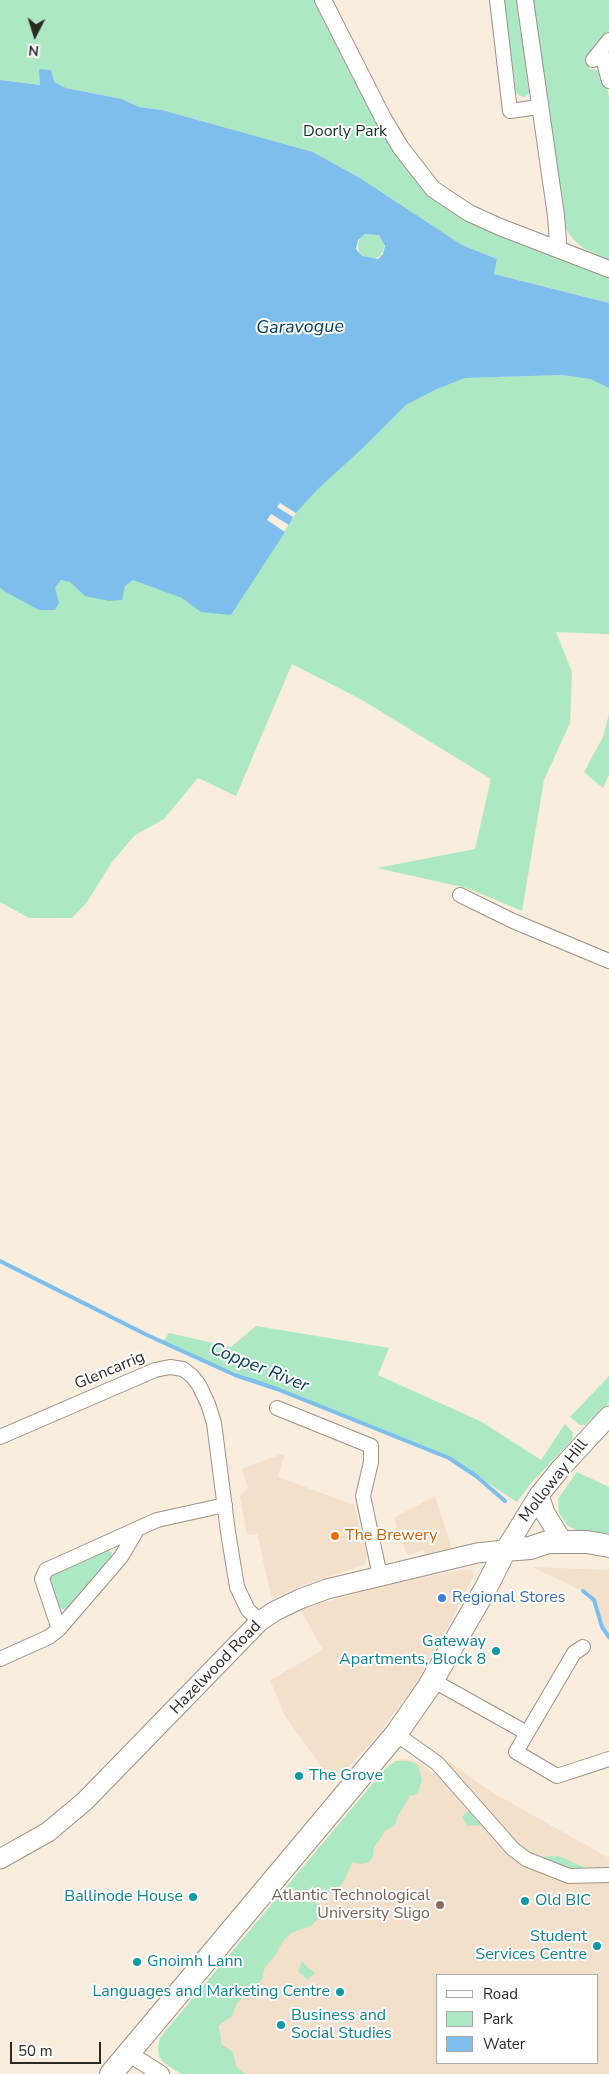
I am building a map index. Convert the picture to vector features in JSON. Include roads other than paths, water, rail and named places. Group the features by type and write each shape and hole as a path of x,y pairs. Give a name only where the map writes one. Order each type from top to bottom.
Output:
{"highway":[{"path":"111,2074 396,1734 432,1680 486,1588 504,1550 530,1548 548,1542 587,1542 609,1548"},
{"path":"530,1548 540,1553 587,1553 609,1548"}],"main road":[{"name":"Molloway Hill","path":"504,1550 540,1495 561,1468 609,1416"},
{"path":"540,1495 545,1513 564,1542"},
{"name":"Hazelwood Road","path":"0,1859 48,1832 85,1801 260,1621 275,1611 327,1589 477,1553 504,1550"}],"street":[{"path":"322,0 383,118 402,148 434,189 469,212 500,227 609,269"},
{"path":"497,0 510,111 539,107"},
{"path":"524,0 556,216 558,241 556,248"},
{"path":"609,40 597,56 609,82"},
{"path":"460,895 514,921 609,961"},
{"name":"Glencarrig","path":"0,1437 155,1370 170,1367 183,1369 199,1385 214,1423 237,1587 248,1610 260,1621"},
{"path":"277,1408 371,1446 372,1462 363,1496 380,1576"},
{"path":"59,1629 42,1579 46,1570 157,1520 225,1505"},
{"path":"0,1659 49,1637 59,1629 121,1557 137,1530"},
{"path":"583,1647 574,1653 516,1752 557,1776 566,1775 609,1759"},
{"path":"432,1680 527,1734"},
{"path":"396,1734 437,1763 513,1849 526,1859 569,1876 609,1875"},
{"path":"128,2053 161,2074"}],"water":[{"name":"Garavogue","path":"39,69 51,70 54,82 66,88 122,99 139,107 162,110 313,152 360,178 462,245 497,259 494,274 609,303 609,388 590,379 563,375 465,378 435,390 406,405 318,489 296,513 280,503 277,507 293,517 289,525 271,514 267,520 285,532 231,615 201,612 182,598 133,580 125,586 122,600 109,601 85,596 70,582 61,580 55,588 59,603 55,610 39,610 0,588 0,80 40,85","holes":["365,234 379,235 385,246 383,254 378,259 362,256 356,249 358,240"]}],"waterway":[{"name":"Copper River","path":"0,1261 147,1335 235,1375 277,1389 449,1458 476,1476 505,1501"},
{"name":"Copper River","path":"583,1591 594,1600 602,1627 609,1637"}],"place":[{"name":"The Brewery","path":"335,1536"},
{"name":"Regional Stores","path":"442,1598"},
{"name":"Gateway Apartments, Block 8","path":"496,1651"},
{"name":"The Grove","path":"299,1776"},
{"name":"Ballinode House","path":"193,1897"},
{"name":"Old BIC","path":"525,1901"},
{"name":"Atlantic Technological University Sligo","path":"440,1905"},
{"name":"Student Services Centre","path":"597,1946"},
{"name":"Gnoimh Lann","path":"137,1962"},
{"name":"Languages and Marketing Centre","path":"340,1992"},
{"name":"Business and Social Studies","path":"281,2025"}],"park label":[{"name":"Doorly Park","path":"345,132"}]}
